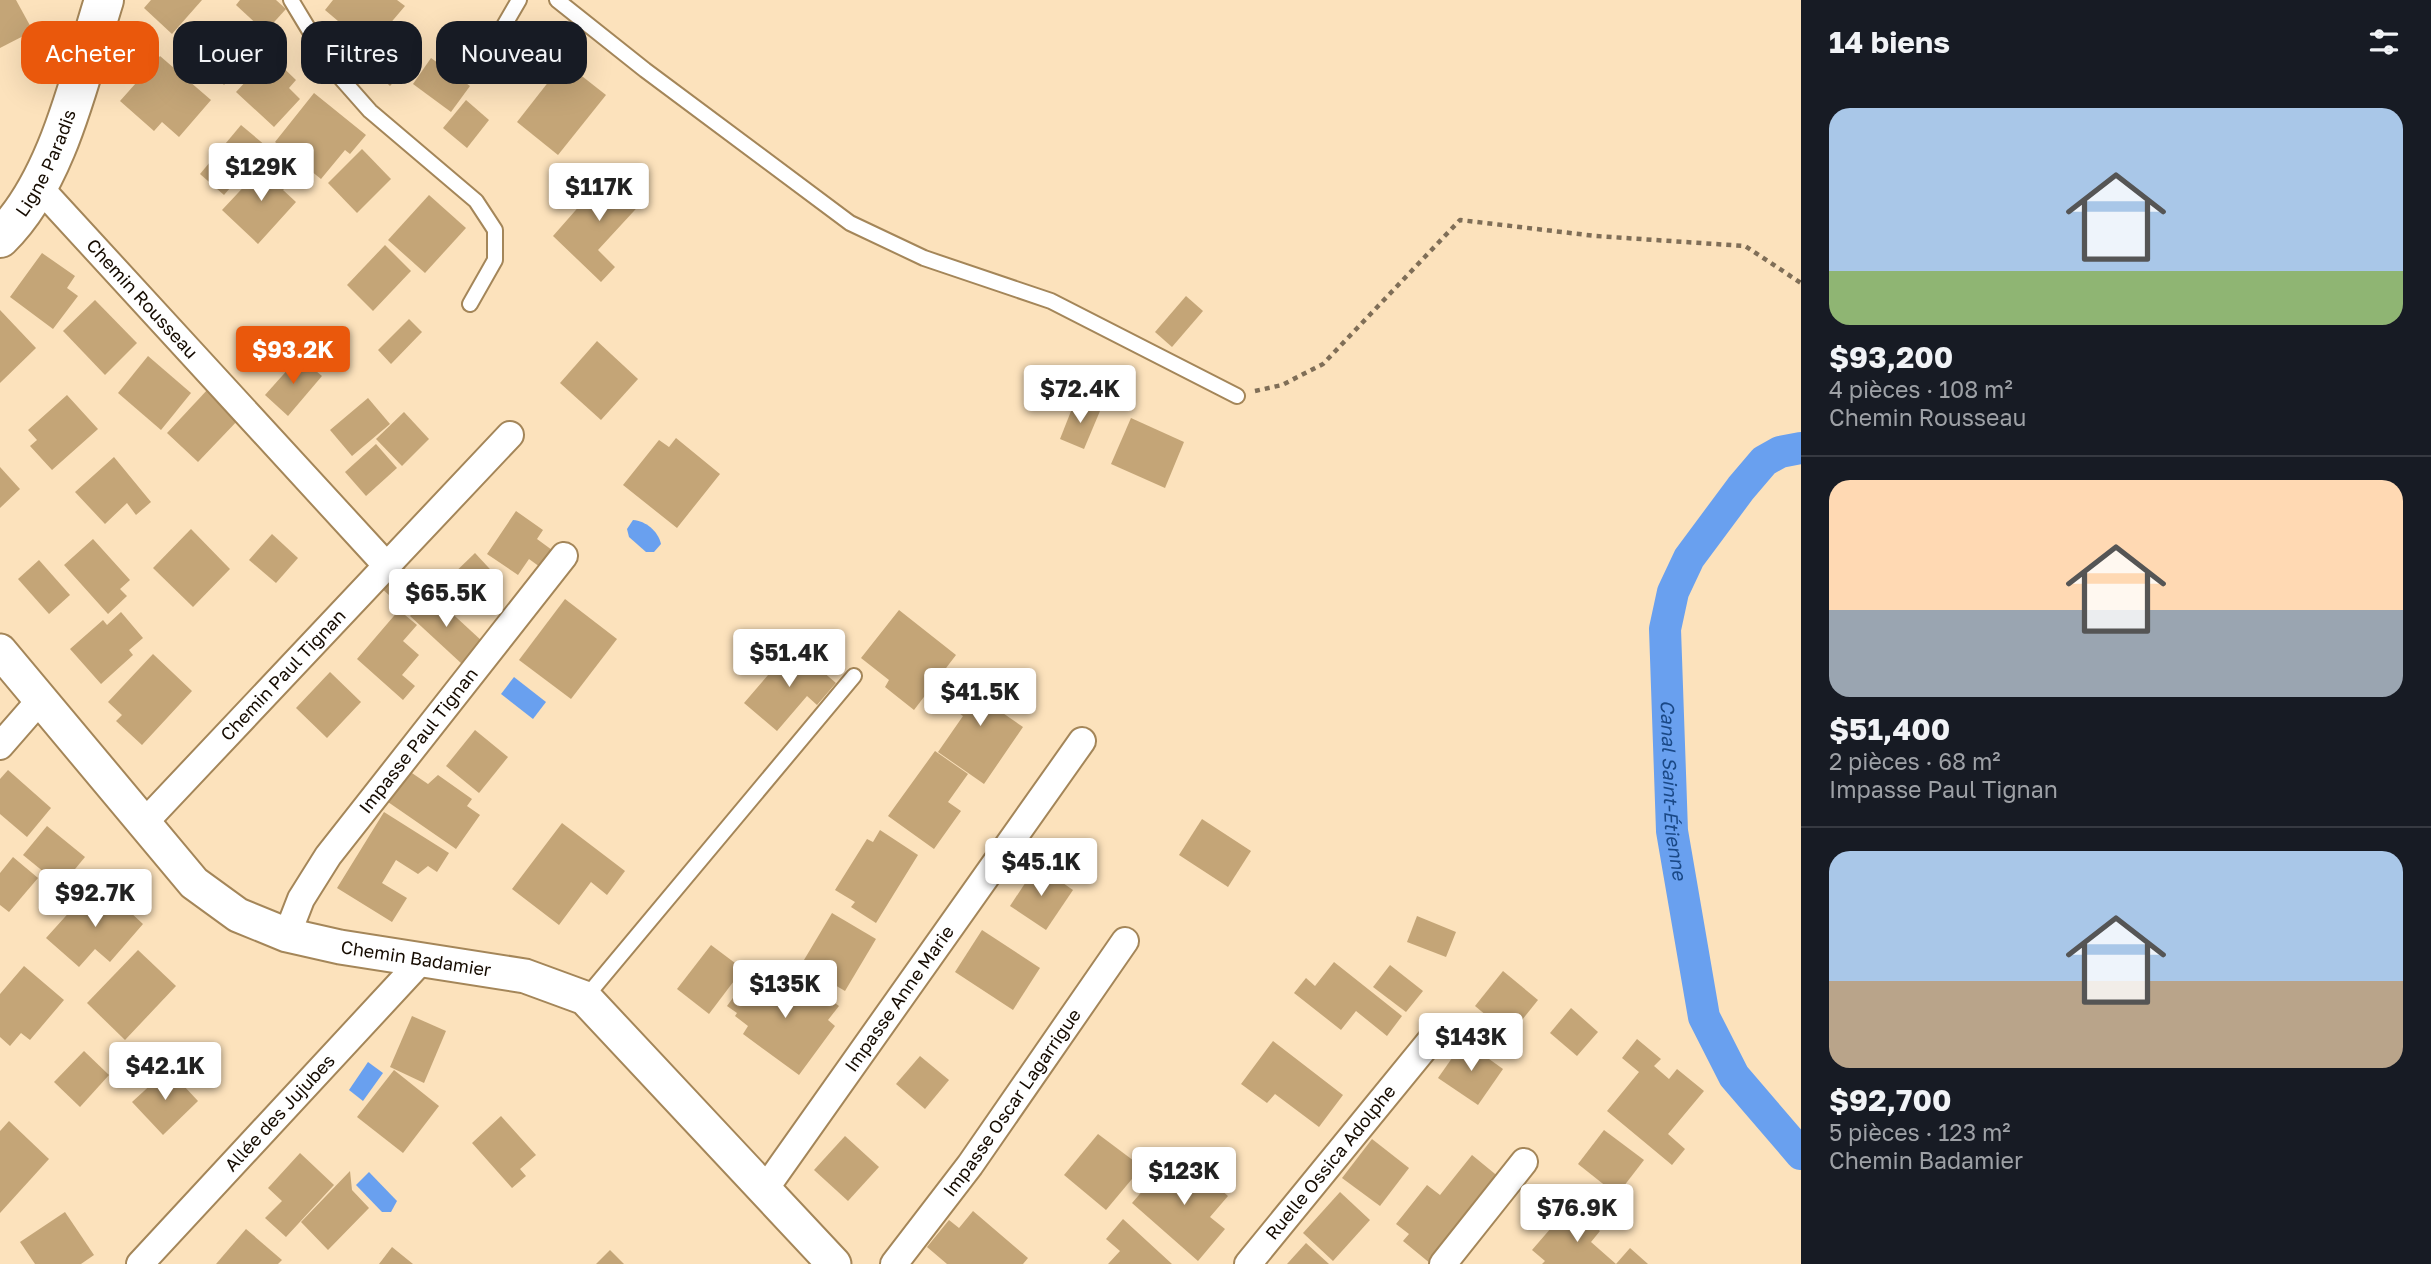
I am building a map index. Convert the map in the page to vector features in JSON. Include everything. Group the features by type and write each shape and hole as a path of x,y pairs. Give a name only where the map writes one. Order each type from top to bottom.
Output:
{"main road":[{"name":"Ligne Paradis","path":"2,233 39,187 66,122 104,0"}],"street":[{"name":"Chemin Rousseau","path":"39,187 387,566"},
{"name":"Chemin Paul Tignan","path":"144,823 510,435"},
{"name":"Impasse Paul Tignan","path":"287,935 301,899 328,856 564,556"},
{"name":"Chemin Badamier","path":"0,651 194,883 238,915 287,935 421,961 525,976 585,998 834,1264"},
{"path":"0,746 41,699"},
{"name":"Impasse Anne Marie","path":"765,1189 1082,741"},
{"name":"Impasse Oscar Lagarrigue","path":"894,1264 970,1165 1125,941"},
{"name":"Allée des Jujubes","path":"140,1264 421,961"},
{"name":"Ruelle Ossica Adolphe","path":"1248,1264 1440,1029"},
{"path":"1443,1264 1524,1162"}],"lane":[{"path":"291,0 331,68 370,111 476,201 495,230 495,260 470,304"},
{"path":"507,21 519,0"},
{"path":"557,0 645,70 850,223 924,258 1051,301 1237,396"},
{"path":"585,998 853,676"}],"path":[{"path":"1237,396 1282,385 1323,364 1460,220 1596,236 1745,246 1801,283"}],"water":[{"path":"633,520 647,525 657,535 661,544 654,552 646,552 629,537 627,529"},
{"path":"514,677 546,702 533,719 501,694"},
{"path":"368,1062 383,1073 363,1101 349,1090"},
{"path":"369,1172 397,1201 391,1212 382,1212 356,1185"}],"building":[{"path":"0,0 16,0 28,21 21,21 21,37 0,48"},
{"path":"151,0 202,0 183,21 173,21 172,34 144,8"},
{"path":"240,0 276,0 286,9 275,21 253,21 236,5"},
{"path":"333,0 397,0 405,6 392,21 338,21 325,10"},
{"path":"159,57 173,67 173,84 192,84 211,100 179,137 162,122 154,131 120,101 135,84 159,84"},
{"path":"431,58 436,62 436,84 470,86 451,112 413,84 422,84 422,71"},
{"path":"287,71 296,80 289,88 300,99 274,127 236,92 243,84 287,84"},
{"path":"587,80 606,95 558,155 517,122 547,84 587,84"},
{"path":"314,93 366,135 350,154 345,150 321,179 275,142"},
{"path":"466,100 489,120 467,148 443,128"},
{"path":"241,125 266,146 224,195 200,174"},
{"path":"362,149 391,179 357,213 328,183"},
{"path":"267,162 290,183 283,190 296,202 258,244 222,210"},
{"path":"611,170 645,199 598,250 615,267 601,282 553,236"},
{"path":"429,195 466,228 425,273 388,240"},
{"path":"385,245 411,271 373,311 347,285"},
{"path":"42,253 75,276 67,288 78,296 53,329 10,297"},
{"path":"1186,296 1203,311 1172,347 1155,332"},
{"path":"95,300 137,343 105,375 63,331"},
{"path":"0,310 36,348 0,383"},
{"path":"409,319 422,332 391,364 378,350"},
{"path":"597,341 638,379 601,420 560,383"},
{"path":"148,356 191,393 161,430 118,393"},
{"path":"299,357 322,376 288,416 265,395"},
{"path":"209,388 240,418 198,462 167,433"},
{"path":"67,395 98,429 52,470 30,446 37,440 28,430"},
{"path":"368,398 390,424 352,456 330,430"},
{"path":"1075,401 1100,411 1084,449 1060,439"},
{"path":"404,412 429,439 402,466 376,439"},
{"path":"1131,418 1184,442 1165,488 1111,464"},
{"path":"676,438 720,474 677,528 623,485 659,440 669,447"},
{"path":"376,444 397,468 366,496 345,472"},
{"path":"114,457 151,502 136,515 127,503 105,524 75,492"},
{"path":"0,467 20,489 0,508"},
{"path":"516,511 543,530 537,539 552,550 540,567 529,559 518,575 487,554"},
{"path":"191,529 230,569 193,607 153,568"},
{"path":"272,534 298,558 276,583 249,560"},
{"path":"93,539 130,580 120,589 127,596 108,614 64,565"},
{"path":"475,553 501,581 471,609 445,582"},
{"path":"39,560 70,595 49,614 18,579"},
{"path":"400,564 429,590 409,613 380,587"},
{"path":"431,594 483,642 462,664 410,616"},
{"path":"565,599 617,639 571,699 519,660"},
{"path":"399,610 417,625 403,641 419,655 402,675 415,686 403,700 357,659"},
{"path":"899,610 956,655 914,710 885,687 889,680 861,658"},
{"path":"121,612 143,638 129,650 133,655 101,684 70,649 103,620 107,625"},
{"path":"793,646 836,683 817,705 807,696 777,731 744,703"},
{"path":"153,654 192,691 142,745 116,721 122,715 108,702"},
{"path":"975,668 1009,692 997,709 1023,727 984,784 938,752 963,716 949,706"},
{"path":"330,672 361,702 327,738 296,708"},
{"path":"475,730 508,757 479,793 446,766"},
{"path":"935,751 968,774 948,802 961,811 934,849 888,816"},
{"path":"8,770 51,808 27,837 0,814 0,779"},
{"path":"409,771 428,784 438,775 472,799 467,806 480,815 456,849 388,802"},
{"path":"384,812 449,853 437,872 428,866 418,874 396,860 382,883 407,898 392,922 337,888"},
{"path":"1202,819 1251,851 1228,887 1179,855"},
{"path":"562,823 625,871 607,895 591,882 559,925 512,889"},
{"path":"47,826 85,857 61,886 23,855"},
{"path":"880,830 918,855 876,923 851,907 855,902 835,890 867,839 873,842"},
{"path":"13,857 38,878 9,912 0,905 0,873"},
{"path":"1037,865 1073,890 1046,930 1010,906"},
{"path":"92,887 110,903 115,898 143,924 110,962 95,949 79,967 46,938"},
{"path":"832,913 876,939 845,991 801,965"},
{"path":"1417,916 1456,932 1446,957 1407,942"},
{"path":"982,930 1040,968 1013,1010 955,972"},
{"path":"711,945 743,969 709,1014 677,989"},
{"path":"138,950 176,986 125,1040 87,1003"},
{"path":"1334,962 1402,1016 1387,1036 1356,1011 1341,1030 1294,993 1306,978 1315,986"},
{"path":"1390,965 1423,991 1406,1012 1373,987"},
{"path":"24,966 64,1000 30,1040 21,1033 10,1046 0,1037 0,994"},
{"path":"1503,971 1538,1000 1510,1035 1475,1006"},
{"path":"765,974 792,994 802,979 839,1006 828,1020 835,1026 799,1075 743,1034 748,1026 727,1006 743,984 752,991"},
{"path":"1571,1008 1598,1032 1577,1056 1550,1033"},
{"path":"412,1016 446,1031 424,1083 390,1067"},
{"path":"1637,1039 1661,1059 1654,1066 1669,1079 1677,1069 1704,1091 1668,1134 1685,1149 1672,1165 1607,1111 1639,1072 1622,1058"},
{"path":"1273,1041 1343,1095 1319,1127 1275,1094 1267,1103 1241,1084"},
{"path":"1464,1041 1503,1069 1478,1105 1438,1078"},
{"path":"84,1051 109,1075 80,1107 54,1082"},
{"path":"920,1056 949,1080 925,1109 896,1084"},
{"path":"168,1069 198,1101 163,1135 132,1102"},
{"path":"394,1070 439,1106 403,1153 357,1117"},
{"path":"501,1116 536,1155 520,1169 526,1176 512,1188 472,1143"},
{"path":"9,1121 49,1159 0,1213 0,1131"},
{"path":"1604,1130 1644,1160 1617,1195 1578,1164"},
{"path":"1098,1134 1142,1167 1106,1210 1064,1175"},
{"path":"845,1136 879,1167 848,1201 814,1170"},
{"path":"1372,1139 1409,1168 1380,1206 1342,1178"},
{"path":"300,1153 334,1185 286,1237 265,1218 282,1201 268,1188"},
{"path":"1472,1155 1500,1178 1431,1264 1403,1241 1409,1234 1396,1224 1427,1185 1440,1195"},
{"path":"1183,1157 1228,1196 1210,1217 1225,1229 1198,1261 1132,1203 1164,1166 1170,1172"},
{"path":"350,1171 352,1190 369,1208 328,1250 301,1222"},
{"path":"1340,1192 1370,1220 1333,1261 1303,1233"},
{"path":"1576,1210 1600,1231 1591,1242 1616,1264 1542,1264 1545,1261 1532,1250 1564,1213 1568,1218"},
{"path":"973,1211 1028,1258 1023,1264 947,1264 927,1247 949,1220 959,1228"},
{"path":"65,1212 94,1255 81,1264 35,1264 20,1242"},
{"path":"1123,1219 1172,1264 1108,1264 1120,1251 1106,1239"},
{"path":"246,1229 282,1260 278,1264 216,1264"},
{"path":"1306,1243 1329,1264 1287,1264"},
{"path":"392,1247 413,1264 379,1264"},
{"path":"1630,1248 1648,1264 1616,1264"},
{"path":"610,1250 624,1264 596,1264"}],"waterway":[{"name":"Canal Saint-Étienne","path":"1801,448 1780,452 1764,461 1741,488 1689,558 1673,592 1665,629 1672,831 1704,1017 1734,1076 1801,1154"}]}
